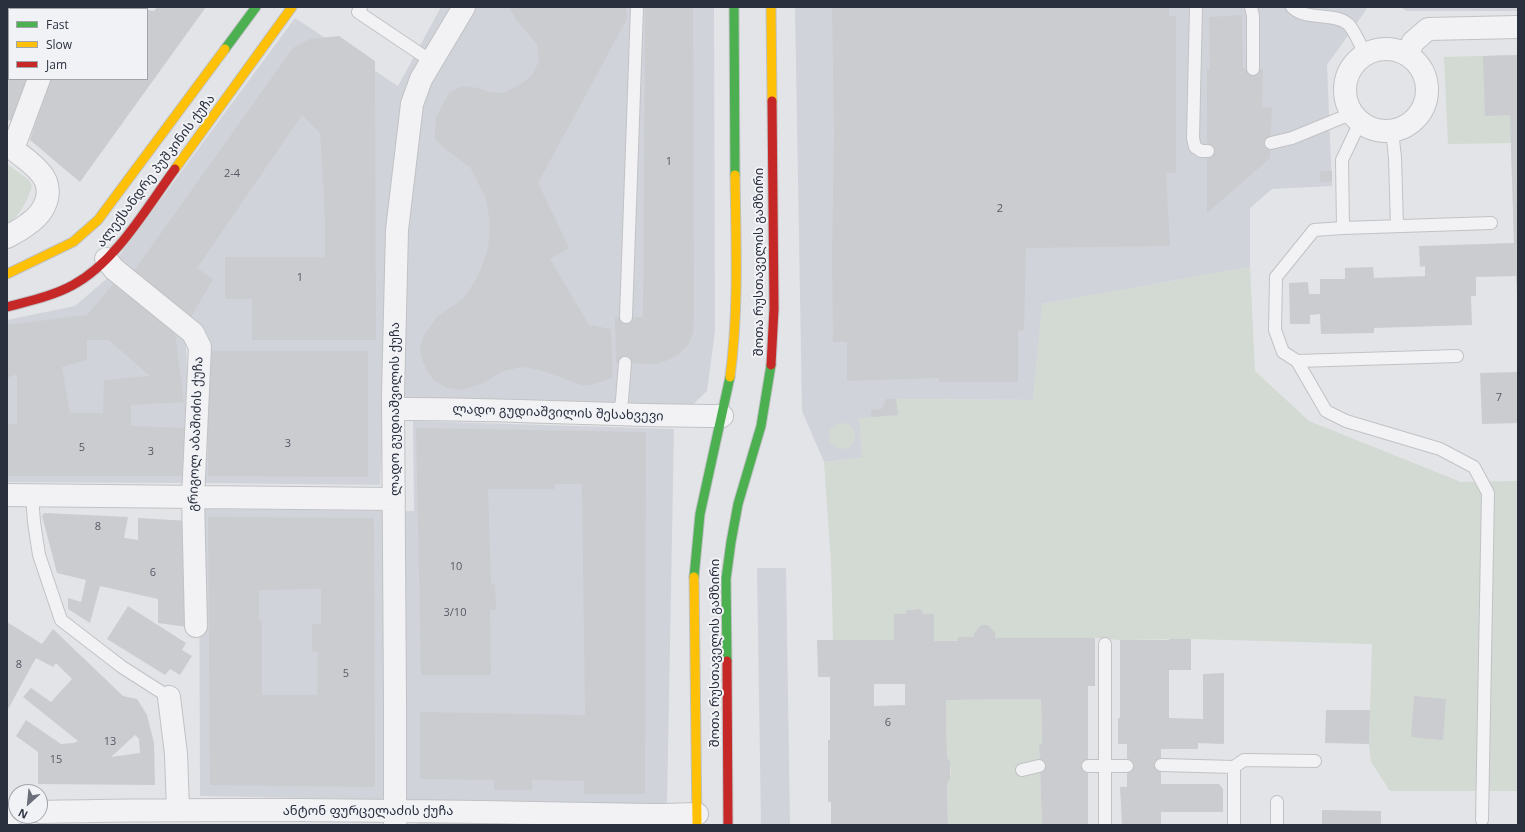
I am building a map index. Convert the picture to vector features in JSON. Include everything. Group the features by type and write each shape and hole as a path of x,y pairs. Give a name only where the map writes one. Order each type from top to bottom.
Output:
{"main road":[{"name":"ალექსანდრე პუშკინის ქუჩა","path":"7,274 73,242 98,220 256,7"},
{"name":"ალექსანდრე პუშკინის ქუჩა","path":"7,307 43,298 65,290 94,271 106,259 194,143 292,7"},
{"name":"შოთა რუსთაველის გამზირი","path":"697,820 694,573 700,514 730,380 735,341 734,7"},
{"name":"შოთა რუსთაველის გამზირი","path":"728,825 726,579 731,540 738,504 763,416 770,377 773,344 774,301 771,7"}],"street":[{"name":"ლადო გუდიაშვილის ქუჩა","path":"395,818 393,409 397,230 412,104 421,79 431,60 464,7"},
{"path":"1408,54 1413,42 1428,29 1518,27"},
{"path":"1386,48 1408,54 1416,61 1423,71 1427,81 1428,92 1426,103 1413,122 1403,127 1381,131 1370,128 1357,118 1348,104 1345,93 1346,81 1350,71 1356,61 1365,54 1375,50 1386,48"},
{"path":"7,237 33,220 41,212 49,196 47,183 39,170 10,147 39,80"},
{"name":"გრიგოლ აბაშიძის ქუჩა","path":"106,259 114,269 193,333 200,346 193,498 196,626"},
{"name":"ლადო გუდიაშვილის შესახვევი","path":"393,409 722,416"},
{"path":"7,495 394,499"},
{"path":"169,697 176,754 178,810"},
{"name":"ანტონ ფურცელაძის ქუჩა","path":"48,812 178,810 395,818 697,820"}],"lane":[{"path":"361,7 358,12 431,60"},
{"path":"626,317 637,7"},
{"path":"1196,7 1194,26 1193,138 1195,147 1201,151 1208,151"},
{"path":"1251,7 1253,16 1253,69"},
{"path":"1292,7 1295,11 1316,16 1337,18 1349,24 1365,54"},
{"path":"1270,143 1292,138 1357,118"},
{"path":"1343,228 1342,160 1357,118"},
{"path":"1392,130 1395,158 1397,226"},
{"path":"1482,820 1488,493 1474,467 1440,449 1346,421 1326,411 1297,361 1283,352 1276,330 1276,277 1314,230 1491,223"},
{"path":"1297,361 1457,356"},
{"path":"619,414 622,400 625,363"},
{"path":"32,496 39,555 61,620 122,667 169,697"},
{"path":"1104,825 1105,644"},
{"path":"1161,766 1234,767 1244,760 1315,761"},
{"path":"1022,770 1040,766"},
{"path":"1088,766 1127,766"},
{"path":"1234,767 1234,825"},
{"path":"1277,802 1277,825"}],"shaded area":[{"path":"441,7 714,7 715,331 707,391 687,410 384,405 380,485 202,483 204,332 113,264 295,18 398,86"},
{"path":"795,7 1366,7 1366,10 1327,65 1332,186 1272,189 1250,208 1250,267 1043,304 1033,400 897,399 898,415 862,458 824,462 802,411"},
{"path":"1400,7 1518,7 1518,11 1407,11"},
{"path":"1518,55 1518,243 1514,243 1511,143 1448,144 1444,57"},
{"path":"7,164 29,180 32,186 22,208 16,217 7,225"},
{"path":"1250,267 1255,371 1309,421 1461,482 1518,481 1518,791 1390,791 1371,762 1369,744 1372,644 1191,639 1120,640 1095,638 995,638 996,633 988,625 981,625 974,633 974,637 958,641 934,641 934,615 924,614 919,610 914,609 907,610 905,614 894,614 894,640 833,640 831,562 824,462 862,458 859,418 897,415 896,399 1033,400 1042,304"},
{"path":"111,275 186,338 190,483 7,482 7,320 75,306"},
{"path":"413,421 674,429 667,805 200,796 199,509 414,511"},
{"path":"842,423 851,427 855,436 851,445 842,449 833,445 829,436 833,427"},
{"path":"757,568 786,568 790,825 761,825"},
{"path":"1041,699 1042,744 1039,744 1042,825 948,825 947,784 950,778 951,770 947,757 946,700"},
{"path":"418,823 661,824 663,825 412,825"}],"building":[{"path":"7,7 48,7 8,8 8,80 31,80 18,118 7,121"},
{"path":"137,7 142,8 72,8"},
{"path":"157,7 206,7 80,182 30,140 50,80 148,80 148,10 154,11"},
{"path":"509,7 626,7 627,19 538,183 569,248 550,259 589,325 611,329 613,378 590,385 582,385 540,370 522,367 503,371 483,383 470,388 459,390 447,388 434,380 427,371 420,350 423,337 437,317 464,298 475,281 488,248 490,223 486,199 470,167 444,148 435,138 437,115 450,92 463,86 478,88 490,92 503,93 521,84 532,75 539,61 537,44 517,21"},
{"path":"645,7 693,7 693,333 688,345 679,354 668,360 656,364 616,363 615,317 643,317"},
{"path":"832,7 1169,7 1169,16 1176,16 1176,173 1166,173 1170,246 1026,248 1024,330 1018,331 1018,382 939,382 939,378 847,381 847,342 833,342 832,255 834,134"},
{"path":"1242,15 1243,69 1263,69 1262,107 1272,108 1270,158 1207,213 1207,69 1210,69 1209,17"},
{"path":"339,36 375,61 376,340 252,340 252,299 225,299 225,257 325,257 325,216 320,133 302,115 197,268 213,279 190,319 131,275 293,48 310,39"},
{"path":"1518,55 1518,294 1516,276 1476,277 1476,296 1471,296 1472,325 1374,328 1374,333 1321,334 1320,314 1310,315 1310,324 1290,324 1289,283 1308,282 1309,294 1320,294 1320,279 1345,279 1345,268 1373,267 1374,278 1425,276 1425,266 1420,267 1419,246 1514,243 1510,115 1485,116 1483,56"},
{"path":"1320,171 1332,171 1332,182 1320,182"},
{"path":"114,283 175,334 184,402 131,405 131,426 187,428 188,476 7,476 7,424 17,424 17,374 7,378 7,325 87,315","holes":["87,340 109,340 150,376 104,380 103,413 70,413 62,367 87,360"]},
{"path":"208,351 368,351 368,477 208,476"},
{"path":"1518,372 1518,423 1482,424 1480,373"},
{"path":"886,399 896,399 898,415 871,417 871,410 882,409"},
{"path":"416,428 646,432 645,794 584,794 584,781 532,780 532,790 494,790 494,780 420,779 420,712 585,715 582,484 555,484 555,489 488,489 491,584 495,584 496,610 490,610 491,675 421,675"},
{"path":"44,513 128,517 124,538 138,540 138,518 190,521 188,627 158,623 158,599 100,586 90,623 68,609 68,598 81,602 86,580 57,573 42,516"},
{"path":"208,517 374,518 375,787 210,785","holes":["321,589 321,624 312,624 312,652 318,652 317,695 262,695 262,620 259,620 259,590"]},
{"path":"128,606 186,643 182,650 192,656 180,675 170,669 165,675 107,639"},
{"path":"919,609 924,614 934,614 934,641 958,641 958,637 974,637 974,633 981,625 988,625 996,633 995,638 1095,638 1095,686 1088,686 1088,825 1042,825 1039,744 1042,744 1041,699 946,700 947,757 950,762 950,778 947,784 948,825 831,825 831,802 828,802 830,677 818,677 817,640 894,640 894,614 905,614 907,610","holes":["874,684 905,684 905,705 874,706"]},
{"path":"7,622 42,644 53,629 123,696 137,699 147,715 154,743 155,785 38,784 38,752 16,736 26,720 61,744 74,743 78,741 23,697 31,688 51,702 72,679 56,663 53,667 36,658 7,711","holes":["135,735 139,739 140,753 111,757"]},
{"path":"1191,639 1191,670 1169,670 1169,718 1203,719 1203,674 1224,673 1224,744 1198,743 1198,749 1161,749 1161,784 1219,784 1223,789 1223,812 1161,812 1161,825 1122,825 1120,787 1127,787 1127,744 1118,744 1118,718 1120,718 1120,640"},
{"path":"1414,696 1446,699 1443,740 1411,737"},
{"path":"1326,710 1370,710 1369,744 1325,743"},
{"path":"1322,810 1381,811 1381,825 1322,825"}],"traffic: fast":[{"path":"225,49 256,7"},
{"path":"734,7 735,175"},
{"path":"727,661 726,579 731,542 738,504 761,426 771,365"},
{"path":"694,577 700,514 730,377"}],"traffic: slow":[{"path":"175,169 292,7"},
{"path":"771,7 772,101"},
{"path":"7,274 73,242 98,220 225,49"},
{"path":"730,377 736,301 735,175"},
{"path":"694,577 697,825"}],"traffic: jam":[{"path":"771,365 774,309 772,101"},
{"path":"7,307 57,292 73,285 89,275 103,263 130,233 175,169"},
{"path":"727,661 728,825"}]}
